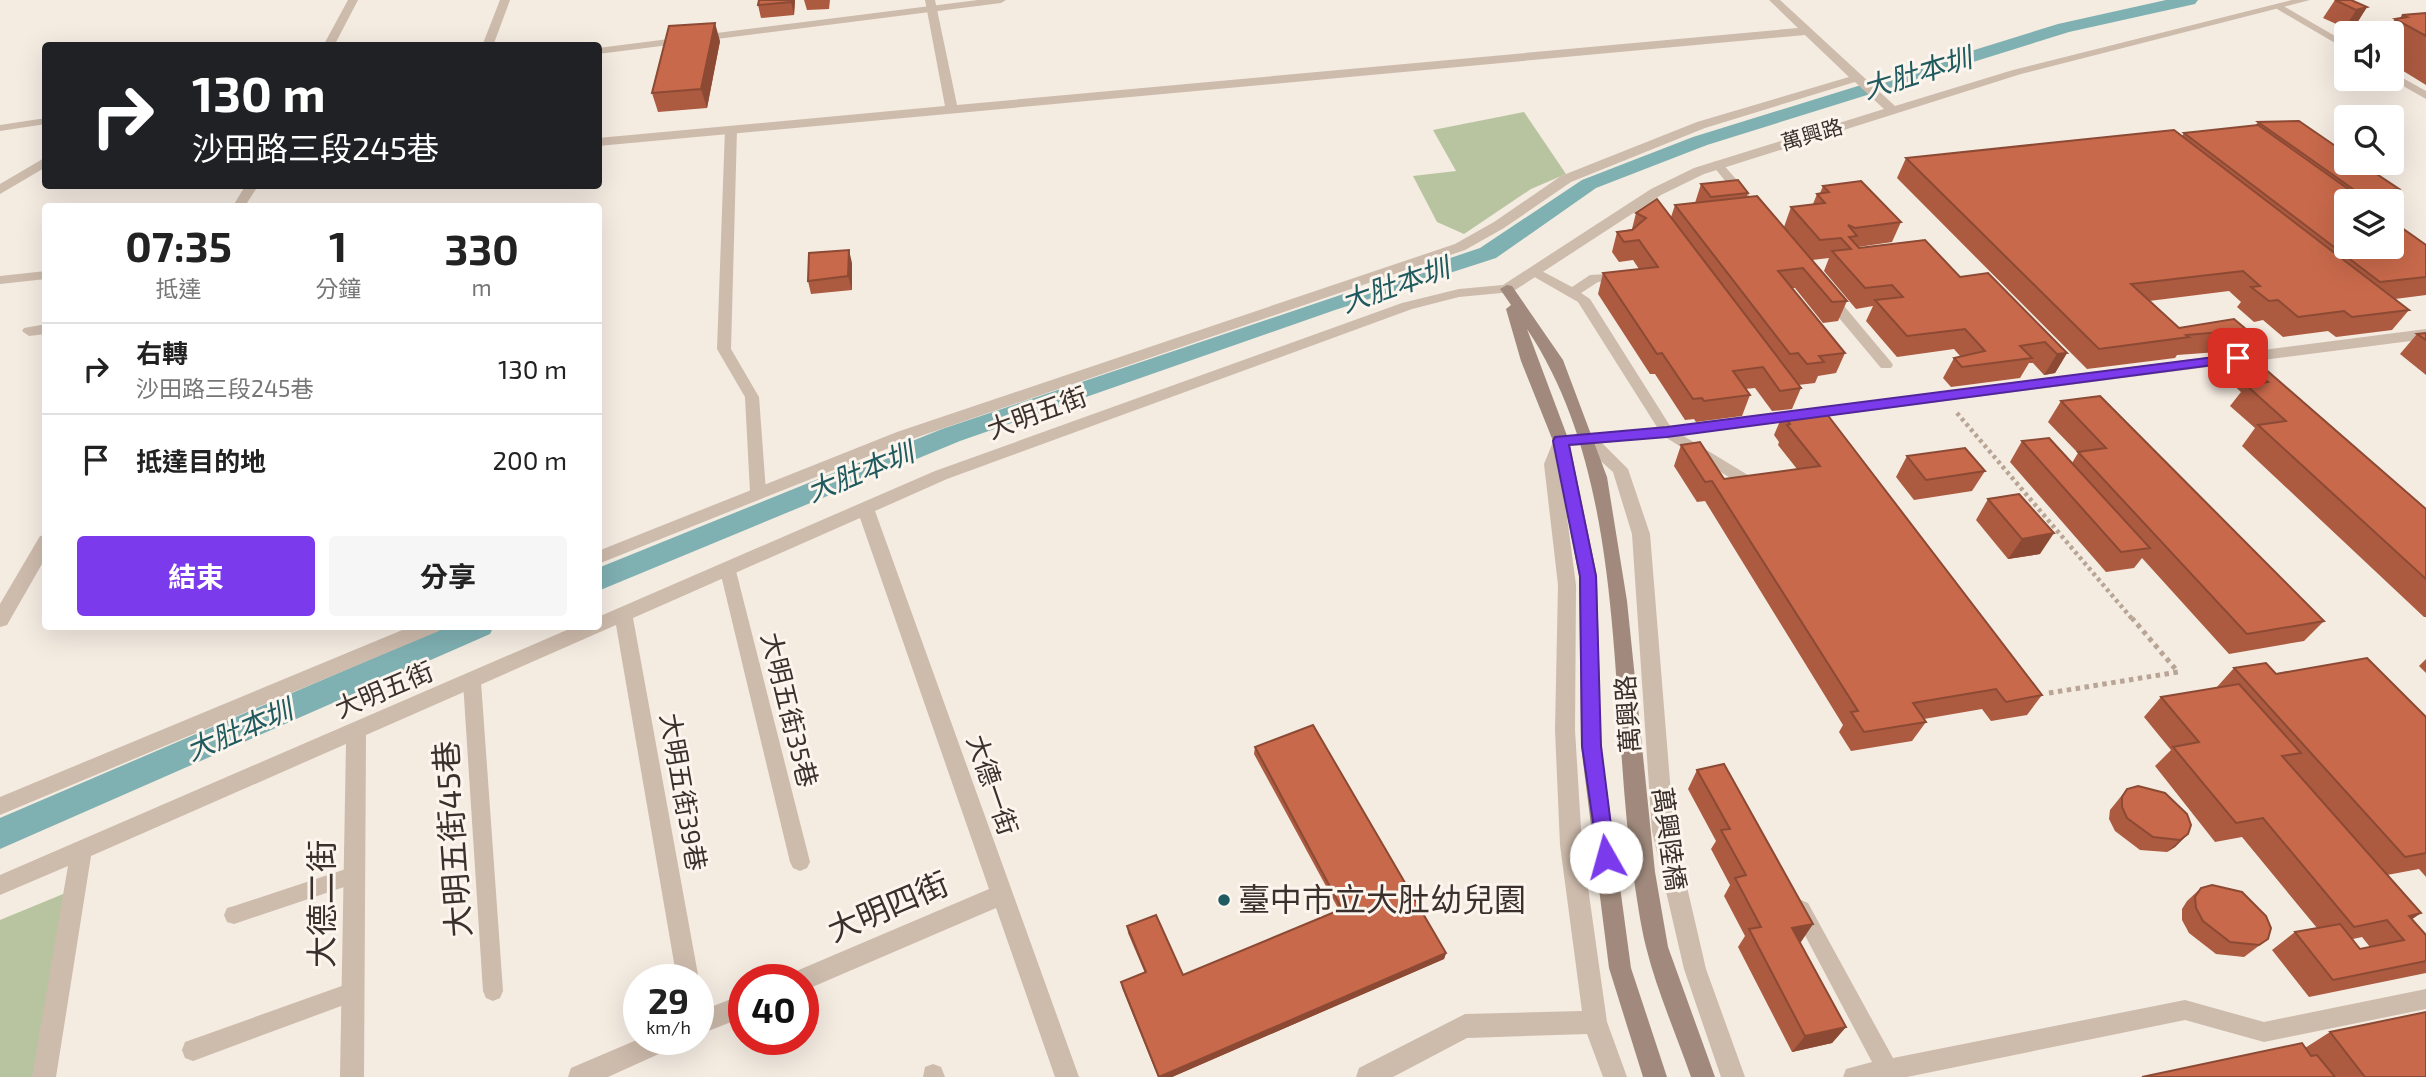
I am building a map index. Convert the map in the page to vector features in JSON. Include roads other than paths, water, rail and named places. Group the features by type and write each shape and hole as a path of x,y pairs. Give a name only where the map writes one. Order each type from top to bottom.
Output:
{"street":[{"path":"330,42 354,0"},
{"path":"489,42 505,0"},
{"path":"1774,0 1894,112"},
{"name":"萬興路","path":"1599,477 1587,439 1555,360 1507,289 1656,192 1717,164 1894,112 2017,72 2305,0"},
{"path":"931,4 952,110"},
{"path":"602,142 1807,31"},
{"path":"602,556 904,436 1460,247 1499,225 1566,179 1701,125 1857,78"},
{"path":"0,190 42,164"},
{"path":"0,280 42,275"},
{"path":"1507,289 1529,361 1561,441 1588,576 1591,746 1620,968 1655,1077"},
{"name":"大明五街","path":"602,624 866,511 941,475 1407,306 1459,293 1507,289"},
{"path":"29,331 42,329"},
{"path":"1561,441 1667,432 2426,334"},
{"name":"萬興路","path":"1587,439 1620,469 1641,534 1663,831 1695,969 1733,1077"},
{"path":"1561,441 1552,464 1567,585 1565,730 1571,845 1595,1022 1615,1077"},
{"name":"萬興陸橋","path":"1599,477 1618,601 1644,872 1657,947 1703,1077"},
{"name":"大德一街","path":"866,511 1067,1077"},
{"path":"0,620 42,548"},
{"name":"大明五街39巷","path":"623,615 685,964"},
{"path":"0,806 422,630"},
{"name":"大明五街","path":"0,885 588,630"},
{"name":"大德二街","path":"352,1077 352,876 356,730"},
{"path":"44,1077 81,850"},
{"name":"大明四街","path":"819,973 1001,894"},
{"path":"1368,1077 1465,1026 1595,1022"},
{"path":"580,1077 630,1055"}],"lane":[{"path":"602,50 931,4 1001,0"},
{"path":"2280,7 2334,39"},
{"path":"2404,82 2426,96"},
{"path":"0,128 42,122"},
{"path":"731,129 723,349 752,397 758,492"},
{"path":"1717,164 1753,206"},
{"path":"1536,272 1583,299 1667,432 1765,493"},
{"path":"1572,293 1595,278 1627,275"},
{"path":"1824,291 1886,365"},
{"name":"大明五街35巷","path":"728,571 800,862"},
{"name":"大明五街45巷","path":"471,682 493,991"},
{"path":"234,915 352,876"},
{"path":"1793,892 1888,1070"},
{"path":"193,1050 353,992"},
{"path":"1854,1077 2185,1010 2264,1032 2426,999"}],"waterway":[{"name":"大肚本圳","path":"602,578 951,435 1327,305 1488,253 1589,184 1700,141 2064,28 2189,0"},
{"name":"大肚本圳","path":"0,834 470,630"}],"place":[{"name":"臺中市立大肚幼兒園","path":"1224,900"}]}
